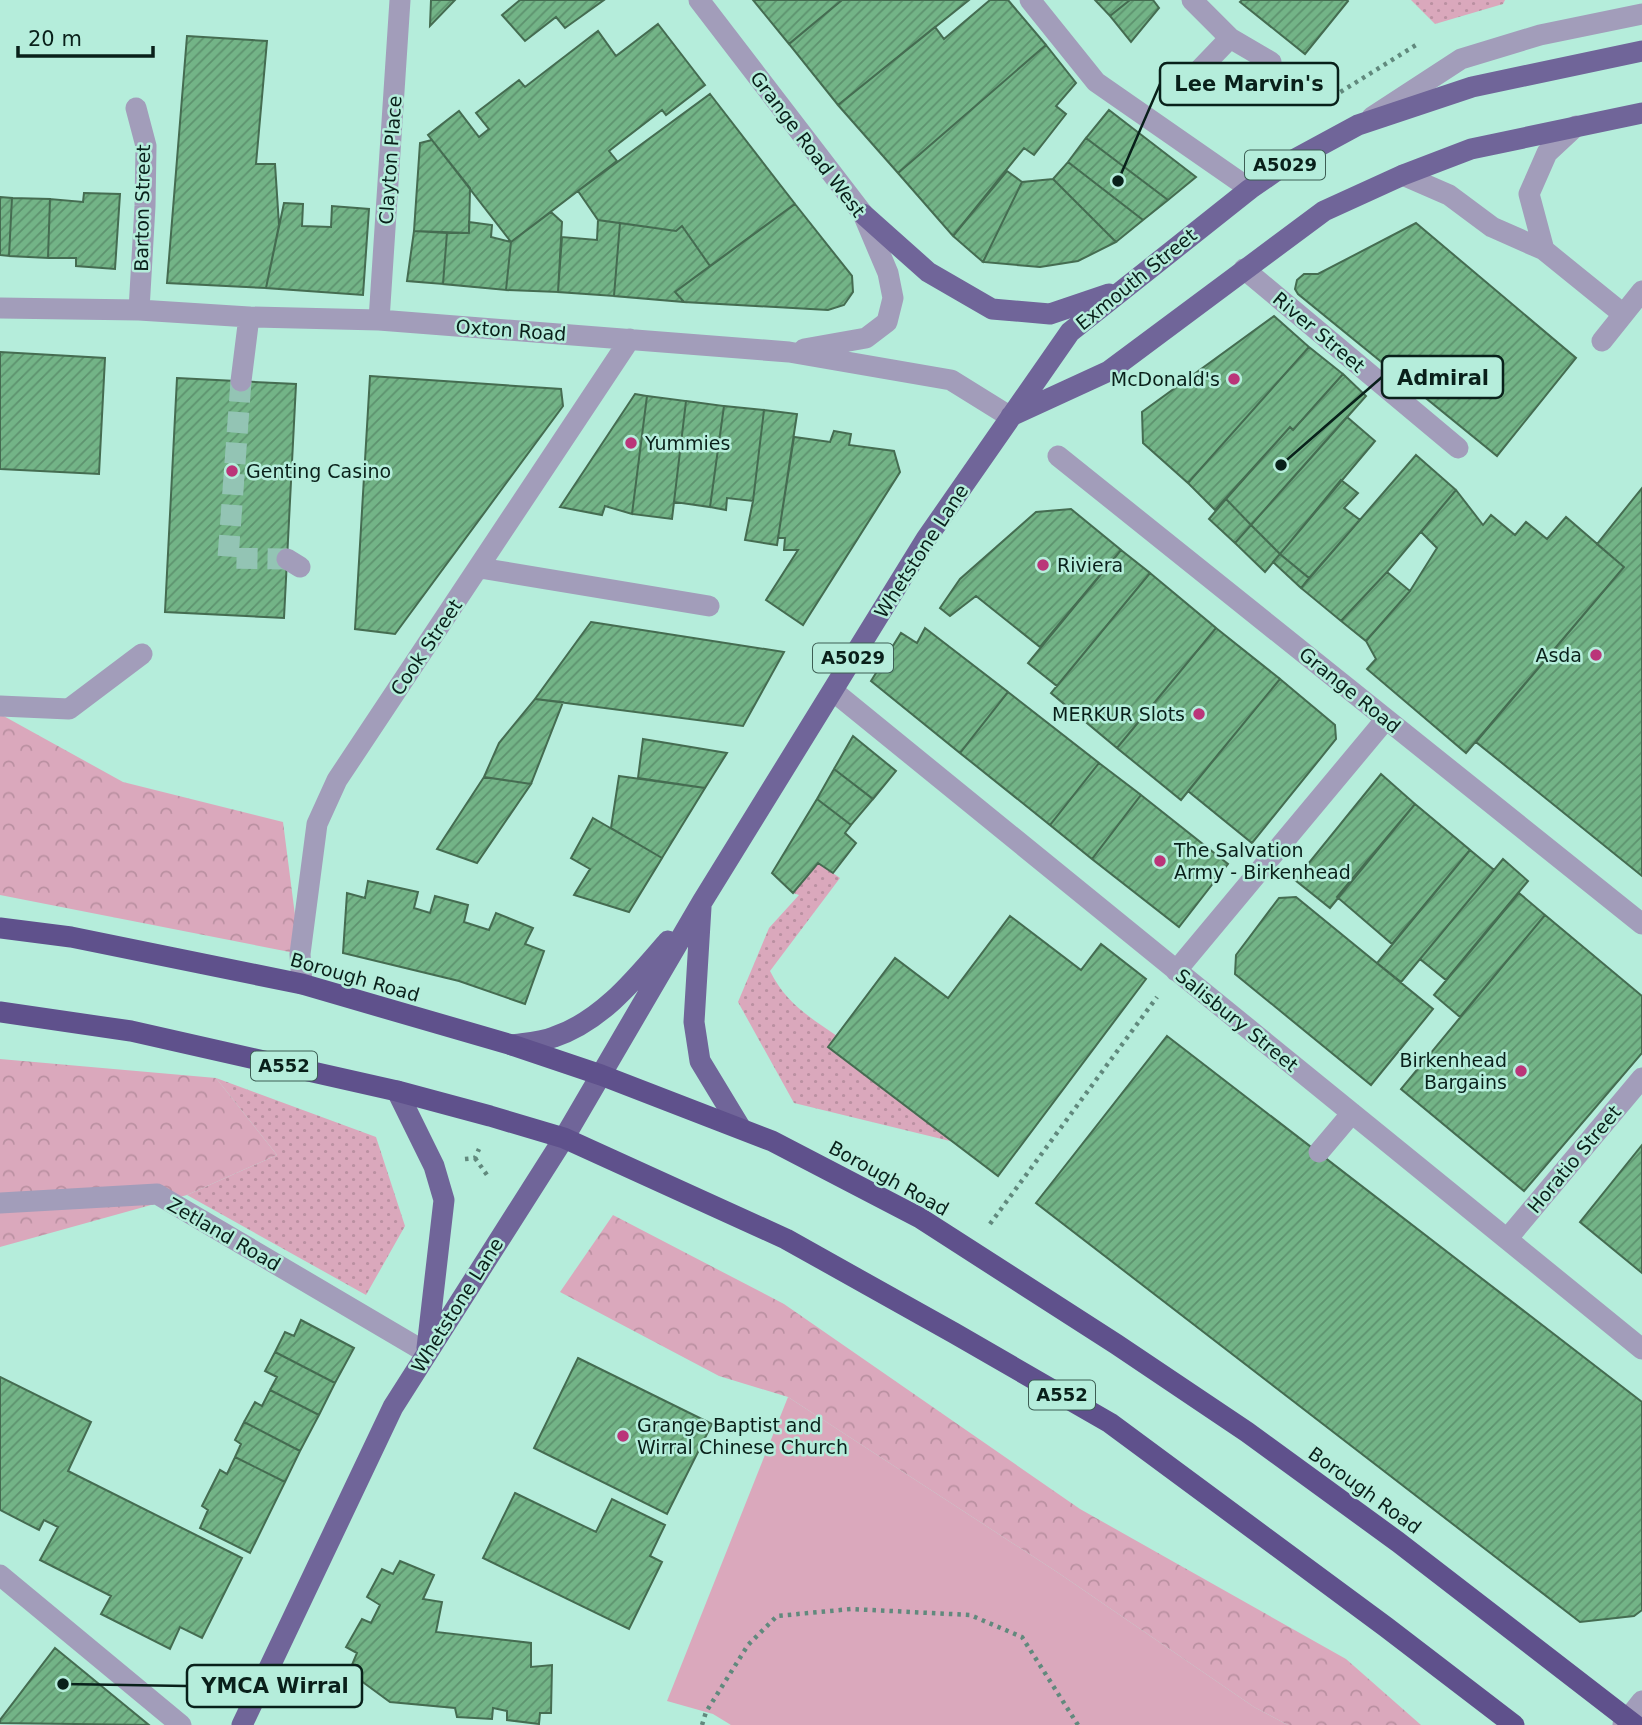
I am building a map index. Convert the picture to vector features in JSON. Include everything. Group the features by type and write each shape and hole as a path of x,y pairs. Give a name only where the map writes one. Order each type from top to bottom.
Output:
{"highway":[{"name":"Borough Road","path":"0,928 71,937 302,984 512,1045 601,1075 772,1141 920,1218 1247,1432 1398,1542 1629,1723"},
{"name":"A552","path":"0,1012 131,1031 397,1091 564,1138 786,1239 1110,1423 1514,1725"}],"main road":[{"name":"Exmouth Street","path":"1009,416 1070,332 1250,189 1286,164 1358,125 1472,86 1642,51"},
{"name":"A5029","path":"1009,416 1109,371 1324,211 1403,175 1471,149 1642,113"},
{"path":"863,214 928,272 992,309 1050,314 1124,289"},
{"name":"Whetstone Lane","path":"243,1725 393,1407 564,1138 702,902 926,539 1009,416"},
{"name":"Whetstone Lane","path":"512,1045 554,1038 595,1017 643,971 702,902"},
{"name":"Whetstone Lane","path":"702,902 694,1022 700,1061 740,1127"},
{"path":"397,1091 434,1166 444,1200 427,1353"}],"street":[{"name":"Clayton Place","path":"379,320 400,0"},
{"name":"Grange Road West","path":"699,0 863,214 888,272 893,298 887,322 866,338 789,352"},
{"path":"1030,0 1096,82 1250,189"},
{"path":"1192,0 1230,38 1270,62"},
{"path":"1358,125 1461,59 1540,35 1642,14"},
{"path":"1182,88 1230,38"},
{"name":"Barton Street","path":"136,108 146,146 139,310"},
{"path":"1544,250 1530,194 1547,152 1576,127"},
{"path":"1403,175 1449,195 1492,227 1544,250 1623,314"},
{"name":"River Street","path":"1244,269 1458,448"},
{"path":"1602,341 1642,291"},
{"name":"Oxton Road","path":"0,308 139,310 248,317 379,320 789,352 951,380 1009,416"},
{"path":"241,381 248,317"},
{"name":"Cook Street","path":"302,984 300,954 317,824 337,780 631,339"},
{"name":"Grange Road","path":"1058,456 1642,924"},
{"path":"480,568 709,606"},
{"path":"0,706 69,709 142,654"},
{"name":"Salisbury Street","path":"833,691 1642,1349"},
{"path":"1176,971 1386,719"},
{"name":"Horatio Street","path":"1507,1239 1642,1078"},
{"path":"1319,1152 1352,1113"},
{"name":"Zetland Road","path":"0,1203 157,1195 427,1353"},
{"path":"0,1575 181,1725"},
{"path":"1629,1723 1642,1701"}],"path":[{"path":"971,1251 1176,971"},
{"path":"475,1158 480,1149"},
{"path":"465,1159 475,1158"},
{"path":"475,1158 487,1175"},
{"path":"702,1725 706,1712 748,1645 777,1616 851,1609 970,1615 1022,1637 1078,1725"}],"green space":[{"path":"1411,0 1505,0 1503,4 1435,24"},
{"path":"0,714 123,782 283,822 300,954 0,895"},
{"path":"818,863 840,878 770,971 791,1000 837,1036 829,1047 954,1142 794,1103 738,1002 769,928 799,895 793,893"},
{"path":"0,1059 216,1078 277,1155 187,1195 0,1247"},
{"path":"216,1078 376,1137 405,1226 366,1295 187,1195 277,1155"},
{"path":"613,1215 784,1304 1080,1509 1346,1659 1421,1725 1288,1725 1254,1707 1060,1574 788,1397 719,1376 560,1292"},
{"path":"788,1397 1060,1574 1254,1707 1288,1725 731,1725 713,1714 667,1701"}],"building":[{"path":"431,0 455,0 430,26"},
{"path":"520,0 604,0 565,28 556,17 525,41 502,15"},
{"path":"753,0 842,0 789,44"},
{"path":"842,0 969,0 838,105 789,44"},
{"path":"990,0 1008,0 1046,45 898,173 838,105 935,27 944,39"},
{"path":"1095,0 1130,0 1110,16"},
{"path":"1130,0 1153,0 1159,8 1131,42 1110,16"},
{"path":"1348,1 1305,54 1240,2"},
{"path":"658,24 705,85 666,115 662,110 609,151 617,161 511,242 428,135 459,111 479,137 489,129 476,113 519,80 525,87 598,31 616,56"},
{"path":"187,36 267,41 256,164 275,164 279,225 266,288 167,283"},
{"path":"1046,45 1076,83 1056,106 1066,114 1034,155 1024,148 953,236 898,173"},
{"path":"710,94 795,204 710,266 682,226 676,231 598,220 578,191"},
{"path":"1109,110 1196,177 1168,200 1086,138"},
{"path":"1086,138 1168,200 1143,220 1068,162"},
{"path":"432,140 470,188 469,233 414,231 420,143"},
{"path":"1068,162 1143,220 1116,242 1053,179"},
{"path":"1007,171 1022,182 983,262 953,236"},
{"path":"1053,179 1116,242 1078,261 1040,267 983,262 1022,182"},
{"path":"84,193 120,194 115,269 76,266 76,258 48,258 50,199 83,202"},
{"path":"0,197 12,198 9,256 0,255"},
{"path":"12,198 50,199 48,258 9,256"},
{"path":"284,203 303,204 302,226 331,227 332,206 369,209 363,295 266,288"},
{"path":"795,204 852,276 853,292 844,305 828,310 684,302 675,292"},
{"path":"551,212 562,222 558,292 506,290 511,242"},
{"path":"598,220 620,223 614,296 558,292 562,237 597,240"},
{"path":"469,222 492,225 491,237 511,242 506,290 443,284 447,233 469,233"},
{"path":"620,223 676,231 682,226 710,266 675,292 684,302 614,296"},
{"path":"1416,223 1576,358 1497,456 1295,289 1297,280 1304,274 1318,274"},
{"path":"414,231 447,233 443,284 407,281"},
{"name":"McDonald's","path":"1274,316 1309,347 1188,483 1143,443 1142,412"},
{"path":"1309,347 1343,374 1293,430 1290,427 1215,510 1188,483"},
{"path":"0,352 105,358 99,474 0,469"},
{"path":"1343,374 1366,396 1251,525 1226,499 1290,427 1293,430"},
{"path":"370,376 561,389 563,406 395,634 355,629"},
{"name":"Genting Casino","path":"177,378 296,384 284,618 165,612"},
{"path":"635,394 647,396 632,514 605,506 602,515 560,507"},
{"path":"647,396 686,401 672,519 632,514"},
{"path":"686,401 724,406 710,507 674,502"},
{"path":"724,406 764,410 753,501 727,498 726,510 710,507"},
{"path":"764,410 797,414 777,545 745,540 753,501"},
{"path":"1347,417 1375,441 1280,554 1251,525"},
{"path":"834,431 851,434 849,445 894,451 900,472 803,625 766,600 798,550 784,550 785,538 778,538 794,437 830,442"},
{"path":"1416,455 1456,490 1387,572 1341,621 1301,588"},
{"path":"1341,480 1358,493 1344,508 1360,520 1309,578 1280,554"},
{"name":"Asda","path":"1642,488 1642,876 1476,742 1624,567 1597,544"},
{"path":"1456,490 1483,525 1491,515 1515,535 1526,522 1547,539 1566,517 1624,567 1466,753 1367,669 1376,659 1366,641 1410,591 1437,548 1421,532"},
{"path":"1226,499 1251,525 1235,543 1209,519"},
{"name":"Riviera","path":"1071,509 1121,550 1040,647 976,596 950,616 940,608 960,579 1036,512"},
{"path":"1251,525 1280,554 1265,572 1235,543"},
{"path":"1121,550 1150,573 1057,686 1028,663"},
{"path":"1280,554 1309,578 1301,588 1273,562"},
{"path":"1387,572 1410,591 1366,641 1341,621"},
{"path":"1150,573 1216,628 1117,748 1051,693"},
{"path":"591,622 784,652 743,726 535,699"},
{"path":"925,628 1008,692 960,753 871,681 901,633 917,643"},
{"name":"MERKUR Slots","path":"1216,628 1280,679 1181,800 1117,748"},
{"path":"1280,679 1335,725 1336,739 1252,843 1188,791"},
{"path":"1008,692 1099,763 1050,825 960,753"},
{"path":"535,699 563,702 531,784 484,777 499,743"},
{"path":"853,736 896,771 873,799 834,769"},
{"path":"643,739 727,753 705,788 638,778"},
{"path":"1099,763 1141,795 1092,859 1050,825"},
{"path":"834,769 873,799 851,825 817,799"},
{"path":"1381,774 1415,804 1330,908 1295,880"},
{"path":"619,776 705,788 662,858 611,828"},
{"path":"484,777 531,784 477,863 437,849"},
{"name":"The Salvation Army - Birkenhead","path":"1141,795 1228,864 1179,927 1092,859"},
{"path":"817,799 851,825 845,833 856,843 833,873 818,863 793,893 772,873"},
{"path":"1415,804 1470,850 1392,944 1337,897"},
{"path":"593,818 662,858 629,912 574,895 590,869 571,858"},
{"path":"1470,850 1494,870 1401,982 1377,963"},
{"path":"1503,859 1528,881 1446,980 1420,959"},
{"path":"368,881 418,892 414,908 430,913 435,896 468,905 464,922 489,930 496,913 533,928 525,944 544,951 525,1004 459,981 343,953 347,893 365,898"},
{"path":"1519,893 1545,915 1460,1017 1434,995"},
{"path":"1296,897 1433,1009 1371,1085 1235,974 1236,955 1279,898"},
{"name":"Birkenhead Bargains","path":"1545,915 1642,996 1642,1053 1524,1191 1401,1089"},
{"path":"1010,916 1081,970 1101,944 1146,979 998,1176 828,1047 895,958 948,998"},
{"path":"1167,1036 1642,1402 1642,1610 1634,1616 1580,1622 1036,1203"},
{"path":"1642,1145 1642,1273 1580,1222"},
{"path":"301,1320 354,1348 335,1383 275,1352 285,1332 294,1336"},
{"path":"275,1352 335,1383 319,1415 270,1390 277,1377 265,1371"},
{"name":"Grange Baptist and Wirral Chinese Church","path":"578,1358 712,1424 667,1514 534,1448"},
{"path":"0,1377 91,1422 68,1471 242,1558 202,1638 180,1627 170,1649 101,1614 111,1596 40,1560 58,1527 44,1520 39,1530 0,1510"},
{"path":"270,1390 319,1415 300,1451 244,1422 255,1402 262,1406"},
{"path":"244,1422 300,1451 285,1482 235,1457 241,1444 235,1440"},
{"path":"235,1457 285,1482 250,1553 200,1528 208,1510 202,1506 220,1470 227,1474"},
{"path":"515,1493 596,1532 612,1499 665,1525 650,1556 662,1562 629,1629 483,1558"},
{"path":"400,1561 434,1575 423,1599 442,1602 436,1632 531,1643 531,1667 552,1665 551,1713 540,1713 539,1724 507,1720 507,1711 493,1708 492,1719 457,1717 455,1708 390,1702 349,1672 357,1653 346,1647 362,1619 371,1623 380,1605 367,1597 382,1569 393,1574"},
{"path":"55,1648 149,1725 0,1723"}],"tunnel":[{"path":"241,381 228,558 287,559"}],"place":[{"name":"Lee Marvin's","path":"1118,181"},
{"name":"McDonald's","path":"1234,379"},
{"name":"Yummies","path":"631,443"},
{"name":"Admiral","path":"1281,465"},
{"name":"Genting Casino","path":"232,471"},
{"name":"Riviera","path":"1043,565"},
{"name":"Asda","path":"1596,655"},
{"name":"MERKUR Slots","path":"1199,714"},
{"name":"The Salvation Army - Birkenhead","path":"1160,861"},
{"name":"Birkenhead Bargains","path":"1521,1071"},
{"name":"Grange Baptist and Wirral Chinese Church","path":"623,1436"},
{"name":"YMCA Wirral","path":"63,1684"}]}
